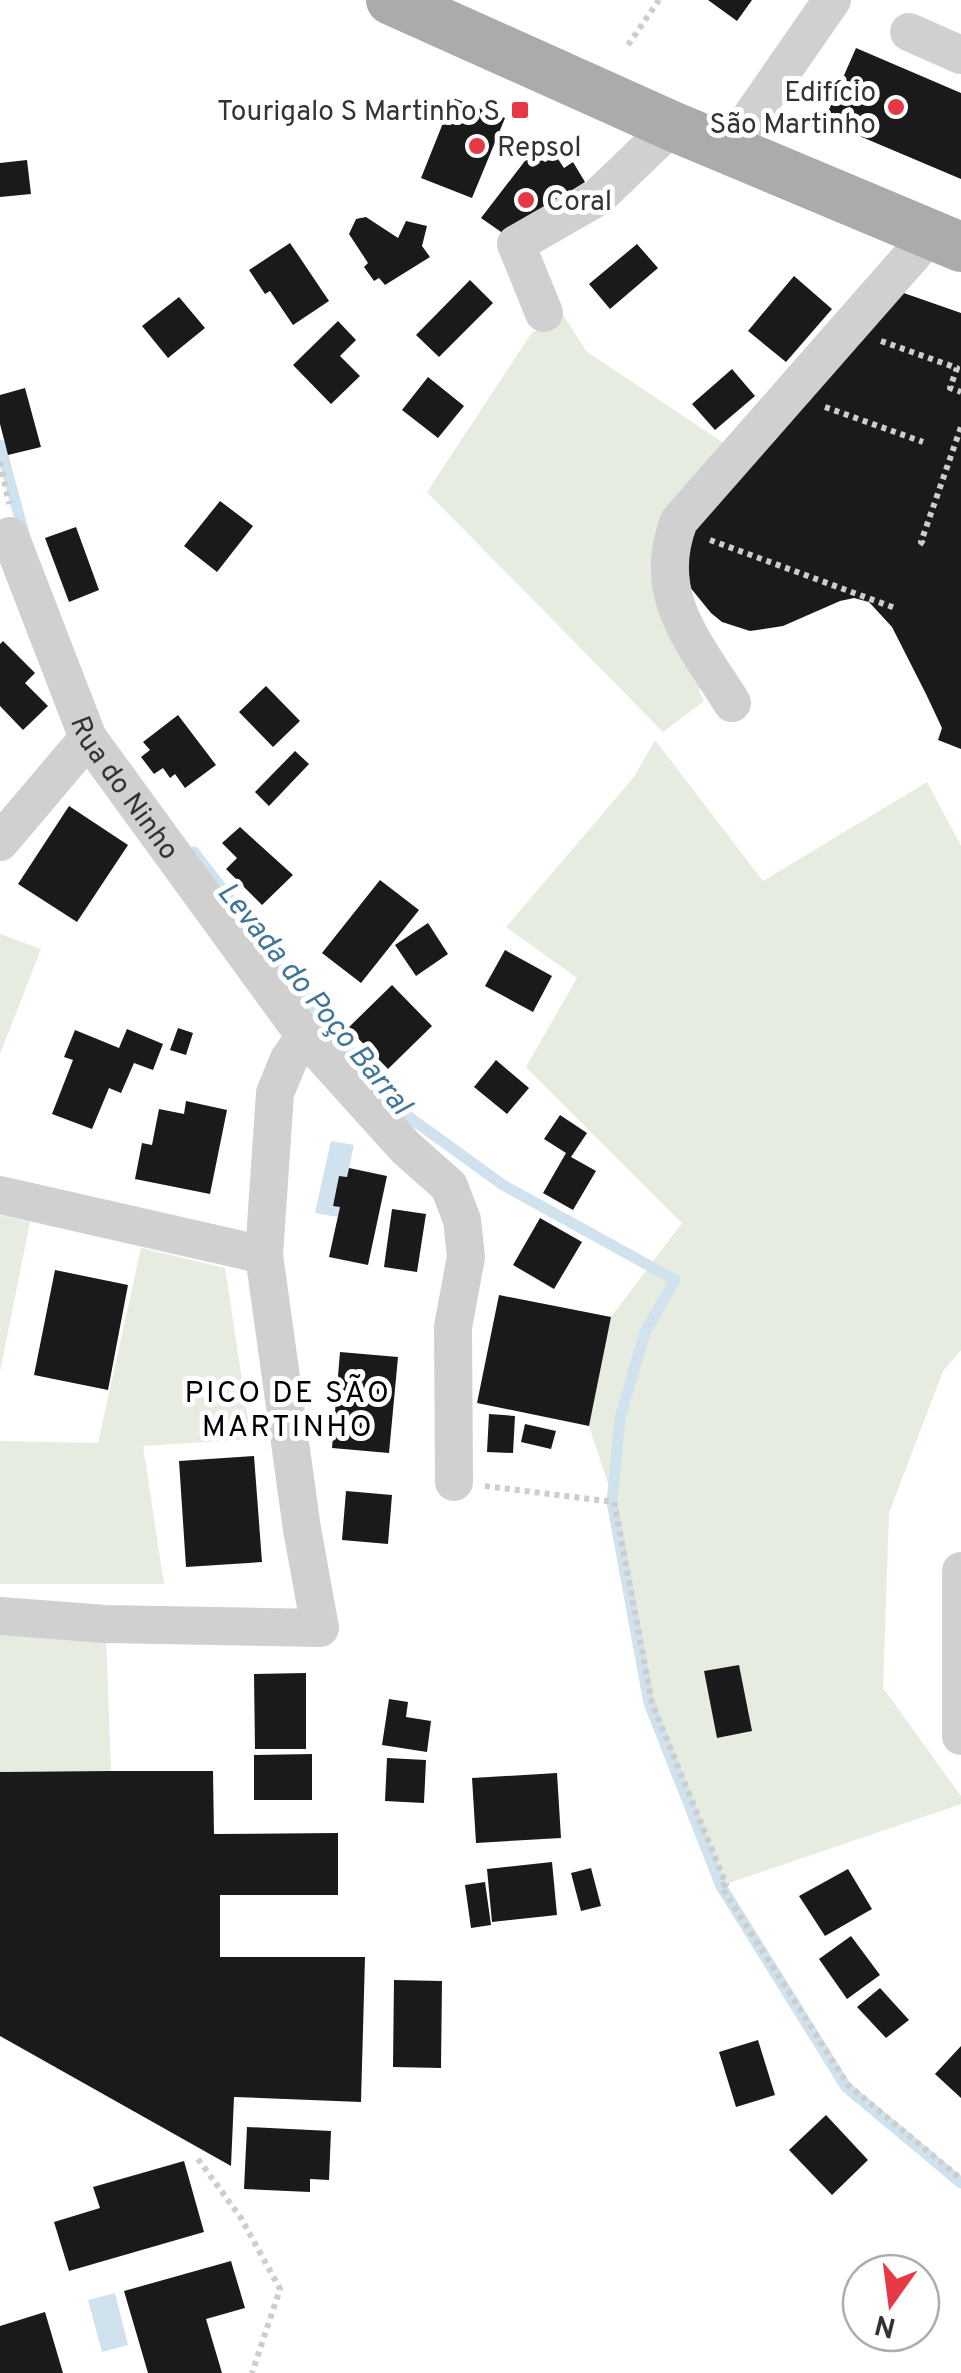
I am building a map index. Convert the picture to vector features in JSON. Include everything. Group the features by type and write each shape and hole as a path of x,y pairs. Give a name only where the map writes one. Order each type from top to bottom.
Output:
{"main road":[{"path":"391,0 672,126 946,241"}],"street":[{"path":"728,150 832,0"},
{"path":"908,32 961,55"},
{"path":"544,313 516,244 598,197 672,126"},
{"path":"732,704 680,619 670,593 668,558 679,521 946,241"},
{"name":"Rua do Ninho","path":"10,536 88,738 305,1036 406,1148 449,1186 462,1220 466,1257 454,1327 454,1482"},
{"path":"0,842 88,738"},
{"path":"0,1616 105,1624 320,1628 302,1529 264,1255 275,1093 288,1060 305,1036"},
{"path":"0,1195 264,1255"},
{"path":"961,1571 961,1736"}],"path":[{"path":"628,45 659,0"},
{"path":"870,337 957,368 950,388 961,392"},
{"path":"813,403 922,442"},
{"path":"924,544 921,542 961,427"},
{"path":"698,536 895,608"},
{"path":"454,1482 614,1502 652,1703 726,1884 721,1886 848,2085 961,2179"},
{"path":"198,2159 241,2218 280,2288 252,2373"}],"shaded area":[{"path":"562,313 586,351 734,450 676,518 703,676 699,691 704,701 663,732 427,492 531,334"},
{"path":"655,740 763,881 927,782 961,846 961,1350 943,1371 889,1513 883,1688 961,1796 961,1804 726,1884 652,1703 614,1502 589,1426 611,1317 682,1223 526,1067 577,978 506,927 634,777"},
{"path":"0,934 41,949 0,1054"},
{"path":"0,1215 30,1222 0,1372"},
{"path":"141,1248 225,1268 251,1439 143,1446 164,1584 0,1584 0,1441 98,1443"},
{"path":"0,1634 106,1635 111,1771 0,1772"}],"water":[{"path":"331,1141 354,1145 347,1177 339,1176 333,1205 340,1207 338,1217 315,1213"},
{"path":"115,2293 128,2345 102,2352 88,2300"}],"building":[{"path":"708,0 752,0 737,21"},
{"name":"Edifício São Martinho","path":"856,48 961,93 961,179 824,121"},
{"path":"453,98 505,118 472,198 421,178"},
{"name":"Coral","path":"531,153 545,162 556,156 564,168 573,162 585,182 504,234 481,218"},
{"path":"27,160 31,194 0,197 0,163"},
{"path":"366,217 398,238 406,221 427,226 422,246 430,257 385,285 379,278 374,281 364,267 368,263 349,234 356,219"},
{"path":"290,243 329,301 293,325 270,291 265,294 249,270"},
{"path":"637,244 658,268 610,309 589,284"},
{"path":"794,276 832,309 786,362 748,331"},
{"path":"470,280 493,303 439,357 416,335"},
{"path":"898,291 961,313 961,749 938,740 942,728 926,694 892,627 869,602 854,598 840,601 783,626 750,631 722,622 711,613 689,586 683,570 695,530"},
{"path":"179,297 205,328 168,358 142,326"},
{"path":"338,321 356,340 340,356 360,376 331,404 293,365"},
{"path":"732,369 755,396 715,430 692,404"},
{"path":"428,377 464,406 438,438 402,410"},
{"path":"25,388 41,447 8,455 0,424 0,395"},
{"path":"220,501 253,526 217,572 184,546"},
{"path":"76,527 99,590 69,602 45,538"},
{"path":"3,641 35,673 25,683 48,706 23,730 0,706"},
{"path":"266,686 300,721 273,747 239,712"},
{"path":"178,715 216,765 185,788 175,774 170,778 163,768 154,774 141,757 150,750 143,742"},
{"path":"295,751 309,764 269,806 255,792"},
{"path":"69,806 128,845 77,922 18,884"},
{"path":"240,827 293,875 262,905 226,869 237,858 222,843"},
{"path":"380,880 419,910 361,983 322,953"},
{"path":"428,923 448,954 416,976 395,945"},
{"path":"505,950 552,976 533,1012 485,986"},
{"path":"392,985 432,1026 388,1069 348,1028"},
{"path":"178,1028 193,1033 186,1055 170,1050"},
{"path":"127,1029 163,1044 153,1070 134,1063 121,1093 109,1088 92,1129 52,1114 73,1060 64,1057 75,1030 119,1048"},
{"path":"496,1060 529,1088 507,1114 474,1087"},
{"path":"186,1101 227,1110 210,1194 135,1179 142,1143 152,1145 159,1109 184,1114"},
{"path":"560,1115 587,1133 571,1157 596,1171 573,1210 543,1193 566,1153 544,1139"},
{"path":"349,1168 387,1176 368,1265 329,1257 340,1207 333,1206 339,1176 347,1177"},
{"path":"392,1209 426,1214 417,1272 384,1267"},
{"path":"540,1218 582,1242 554,1289 513,1265"},
{"path":"55,1270 128,1285 108,1390 34,1375"},
{"path":"499,1295 611,1317 589,1426 477,1403"},
{"path":"340,1352 398,1357 389,1453 332,1448"},
{"path":"489,1414 515,1416 513,1453 487,1452"},
{"path":"525,1424 556,1431 551,1449 521,1442"},
{"path":"254,1456 262,1562 186,1567 179,1461"},
{"path":"346,1491 392,1495 388,1544 342,1540"},
{"path":"739,1665 752,1731 717,1738 704,1671"},
{"path":"306,1673 306,1749 255,1749 254,1674"},
{"path":"389,1699 408,1702 406,1717 431,1721 427,1752 382,1745"},
{"path":"312,1754 312,1800 254,1800 254,1755"},
{"path":"387,1758 426,1760 424,1803 385,1801"},
{"path":"213,1771 214,1834 338,1833 338,1895 220,1895 220,1957 365,1957 361,2102 234,2097 231,2166 0,2036 0,1772"},
{"path":"557,1773 561,1838 476,1843 472,1778"},
{"path":"552,1862 557,1915 492,1922 487,1869"},
{"path":"591,1868 601,1906 581,1911 571,1873"},
{"path":"848,1869 872,1909 825,1936 799,1896"},
{"path":"485,1882 491,1925 471,1928 465,1885"},
{"path":"851,1936 880,1975 847,1999 819,1959"},
{"path":"394,1980 442,1981 441,2068 393,2067"},
{"path":"880,1988 909,2020 886,2038 857,2007"},
{"path":"758,2040 775,2095 736,2107 719,2052"},
{"path":"961,2046 961,2098 935,2074"},
{"path":"826,2115 868,2160 832,2195 789,2150"},
{"path":"247,2127 331,2131 329,2180 310,2179 310,2192 244,2189"},
{"path":"184,2161 204,2232 69,2271 54,2222 100,2208 93,2187"},
{"path":"231,2261 245,2308 206,2319 222,2373 148,2373 124,2291"},
{"path":"45,2312 63,2373 0,2373 0,2326"}],"waterway":[{"name":"Levada do Poço Barral","path":"0,445 24,534"},
{"name":"Levada do Poço Barral","path":"194,852 295,983 409,1117 503,1185 675,1280 645,1332 620,1418 612,1502 649,1703 721,1886 846,2087 961,2183"}],"place":[{"name":"Edifício São Martinho","path":"896,107"},
{"name":"Tourigalo S Martinho S","path":"520,110"},
{"name":"Repsol","path":"477,146"},
{"name":"Coral","path":"526,200"}],"district":[{"name":"PICO DE SÃO MARTINHO","path":"288,1409"}]}
